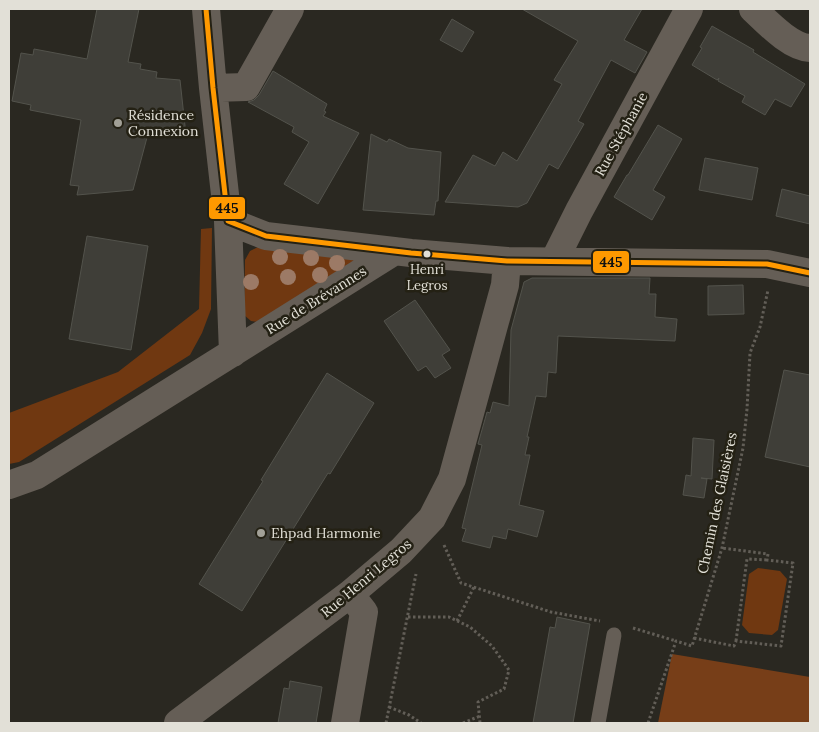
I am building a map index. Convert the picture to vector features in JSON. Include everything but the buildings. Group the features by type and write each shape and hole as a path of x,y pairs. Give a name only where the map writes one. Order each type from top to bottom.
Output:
{"street":[{"path":"206,9 228,221 233,352"},
{"path":"213,88 246,87 290,9"},
{"name":"Rue Stéphanie","path":"554,261 579,211 689,9"},
{"path":"753,9 780,34 804,48 810,48"},
{"path":"228,221 266,236 395,251 507,261 767,264 810,273"},
{"name":"Rue de Brévannes","path":"9,485 37,475 395,251"},
{"name":"Rue Henri Legros","path":"178,723 350,594 401,551 432,518 452,478 505,285 507,261"},
{"path":"345,723 364,612 350,594"}],"lane":[{"path":"598,723 614,635"}],"path":[{"name":"Chemin des Glaisières","path":"694,638 722,548 743,448 750,353 760,327 770,277 765,276 767,264"},
{"path":"432,518 461,583 551,612 604,622"},
{"path":"722,548 768,554 767,560"},
{"path":"631,628 692,646 694,638 734,646 747,559 793,563 781,646 736,641"},
{"path":"386,723 416,572"},
{"path":"457,621 474,587"},
{"path":"408,617 449,617 470,627 492,646 508,670 504,689 478,702 480,723"},
{"path":"648,723 676,641"},
{"path":"390,707 409,714 421,723"},
{"path":"463,723 480,716"}],"shaded area":[{"path":"212,228 211,309 202,333 190,355 19,462 9,464 9,413 118,372 199,309 201,229"},
{"path":"260,246 355,255 356,262 259,322 251,321 244,315 245,260 250,251"},
{"path":"758,568 780,571 787,579 778,630 772,635 749,633 742,625 749,574"},
{"path":"672,654 810,677 810,723 658,723"}],"transit line":[{"name":"445","path":"206,9 228,221 266,236 411,253 507,261 767,264 810,273"}],"place":[{"name":"Résidence Connexion","path":"118,123"},
{"name":"Henri Legros","path":"427,254"},
{"name":"Ehpad Harmonie","path":"261,533"}]}
